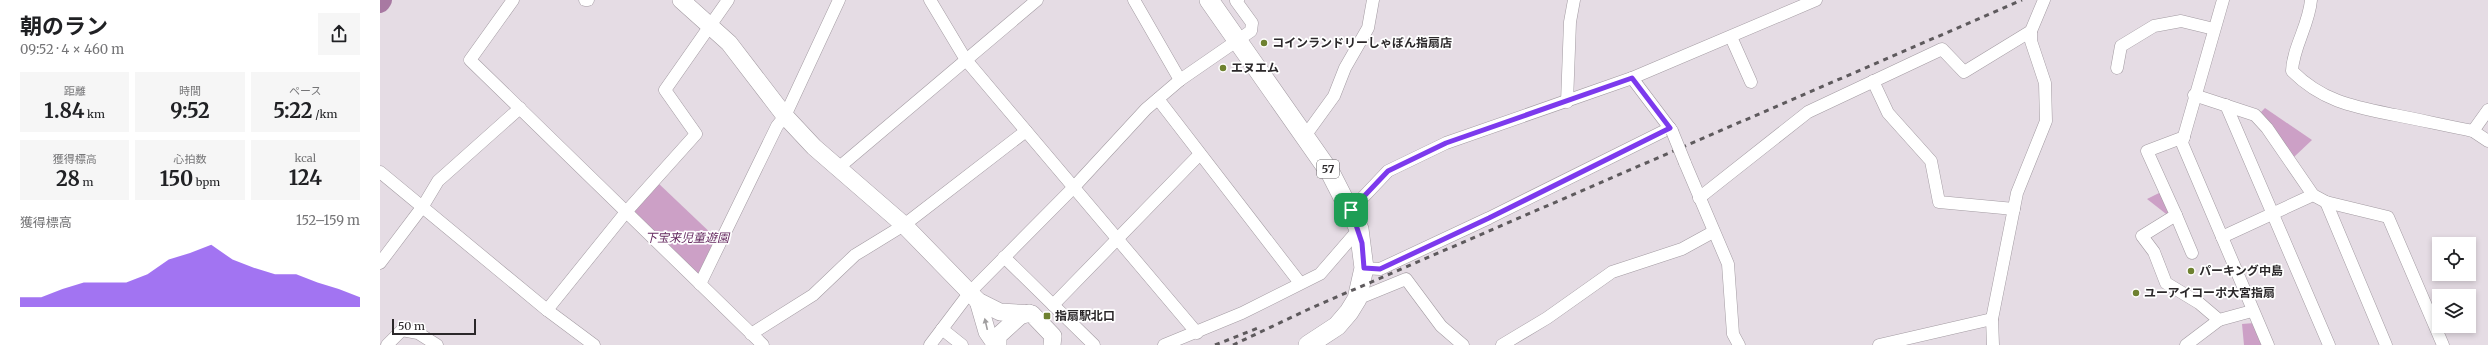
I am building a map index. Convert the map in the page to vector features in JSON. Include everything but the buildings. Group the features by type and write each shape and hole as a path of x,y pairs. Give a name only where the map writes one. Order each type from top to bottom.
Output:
{"main road":[{"name":"57","path":"1209,0 1331,174 1351,210 1358,229 1364,268 1357,299 1337,326 1308,345"}],"street":[{"path":"513,0 470,60 762,345"},
{"path":"681,0 711,25 747,65 785,116 837,169 904,225 974,296 1000,312 1029,313 1051,333 1054,338 1052,345"},
{"path":"547,310 626,212 696,134 665,90 728,0"},
{"path":"700,284 777,126 785,116 839,0"},
{"path":"837,169 1037,0"},
{"path":"1134,0 1180,80"},
{"path":"930,345 942,329 974,296 1004,257 1074,187 1158,99 1180,80 1251,31 1252,23 1236,1 1238,0"},
{"path":"1305,136 1334,96 1345,68 1368,28 1373,0"},
{"path":"1567,102 1570,22 1574,0"},
{"path":"1351,210 1388,171 1446,143 1567,102 1632,78 1731,38 1816,0"},
{"path":"1993,345 1992,319 2017,193 2046,121 2045,83 2034,55 2031,31 2044,0"},
{"path":"2223,0 2194,95 2182,143 2252,311 2268,345"},
{"path":"2311,0 2305,30 2293,59 2292,71 2304,83 2336,102 2365,110 2473,131 2488,141"},
{"path":"935,3 966,60 1197,333"},
{"path":"2117,68 2121,46 2154,26 2181,21 2214,29"},
{"path":"1699,198 1808,112 1942,49 1964,72 2031,31"},
{"path":"1731,38 1751,82"},
{"path":"1632,78 1671,129 1713,232 1728,264 1733,334 1739,345"},
{"path":"1874,81 1888,112 1931,161 1939,202 2014,209"},
{"path":"2194,95 2255,115 2267,128 2313,195 2326,202 2388,217 2443,345"},
{"path":"1158,99 1300,283"},
{"path":"2226,105 2329,345"},
{"path":"380,263 423,206 438,181 520,108"},
{"path":"2473,131 2488,110"},
{"path":"1364,268 1380,269 1489,218 1671,129"},
{"path":"751,334 813,295 855,255 904,225 1026,130"},
{"path":"2184,137 2147,151 2192,253"},
{"path":"1053,305 1118,240 1200,154"},
{"path":"380,172 547,310 594,345"},
{"path":"2222,237 2313,195"},
{"path":"2326,202 2386,345"},
{"path":"2176,216 2142,236 2154,252 2166,283 2199,302 2219,320"},
{"path":"1164,345 1197,333 1242,313 1320,274 1358,229"},
{"path":"1502,345 1547,318 1612,272 1682,249 1713,232"},
{"path":"1004,257 1094,345"},
{"path":"1357,299 1406,279 1441,326 1463,345"},
{"path":"974,296 987,332 997,345"},
{"path":"2186,345 2219,320 2252,311"},
{"path":"997,345 998,336 1020,316 1029,313"},
{"path":"1879,345 1992,319"},
{"path":"942,329 962,345"},
{"path":"387,345 402,330 418,333 437,345"}],"green space":[{"path":"2265,108 2312,140 2294,157 2261,112"},
{"name":"下宝来児童遊園","path":"657,182 717,239 698,278 631,211"},
{"path":"2161,192 2170,217 2147,199"},
{"path":"2254,323 2264,345 2244,345 2242,324"}],"railway":[{"path":"1233,345 1309,309 2022,0"},
{"path":"1215,345 1258,328"}],"place":[{"name":"コインランドリーしゃぼん指扇店","path":"1264,43"},
{"name":"エヌエム","path":"1223,68"},
{"name":"パーキング中島","path":"2191,271"},
{"name":"ユーアイコーポ大宮指扇","path":"2136,293"},
{"name":"指扇駅北口","path":"1047,316"}],"route":[{"path":"1632,78 1670,128 1489,218 1380,269 1364,268 1362,243 1351,210 1388,171 1446,143 1567,102 1632,78"}]}
